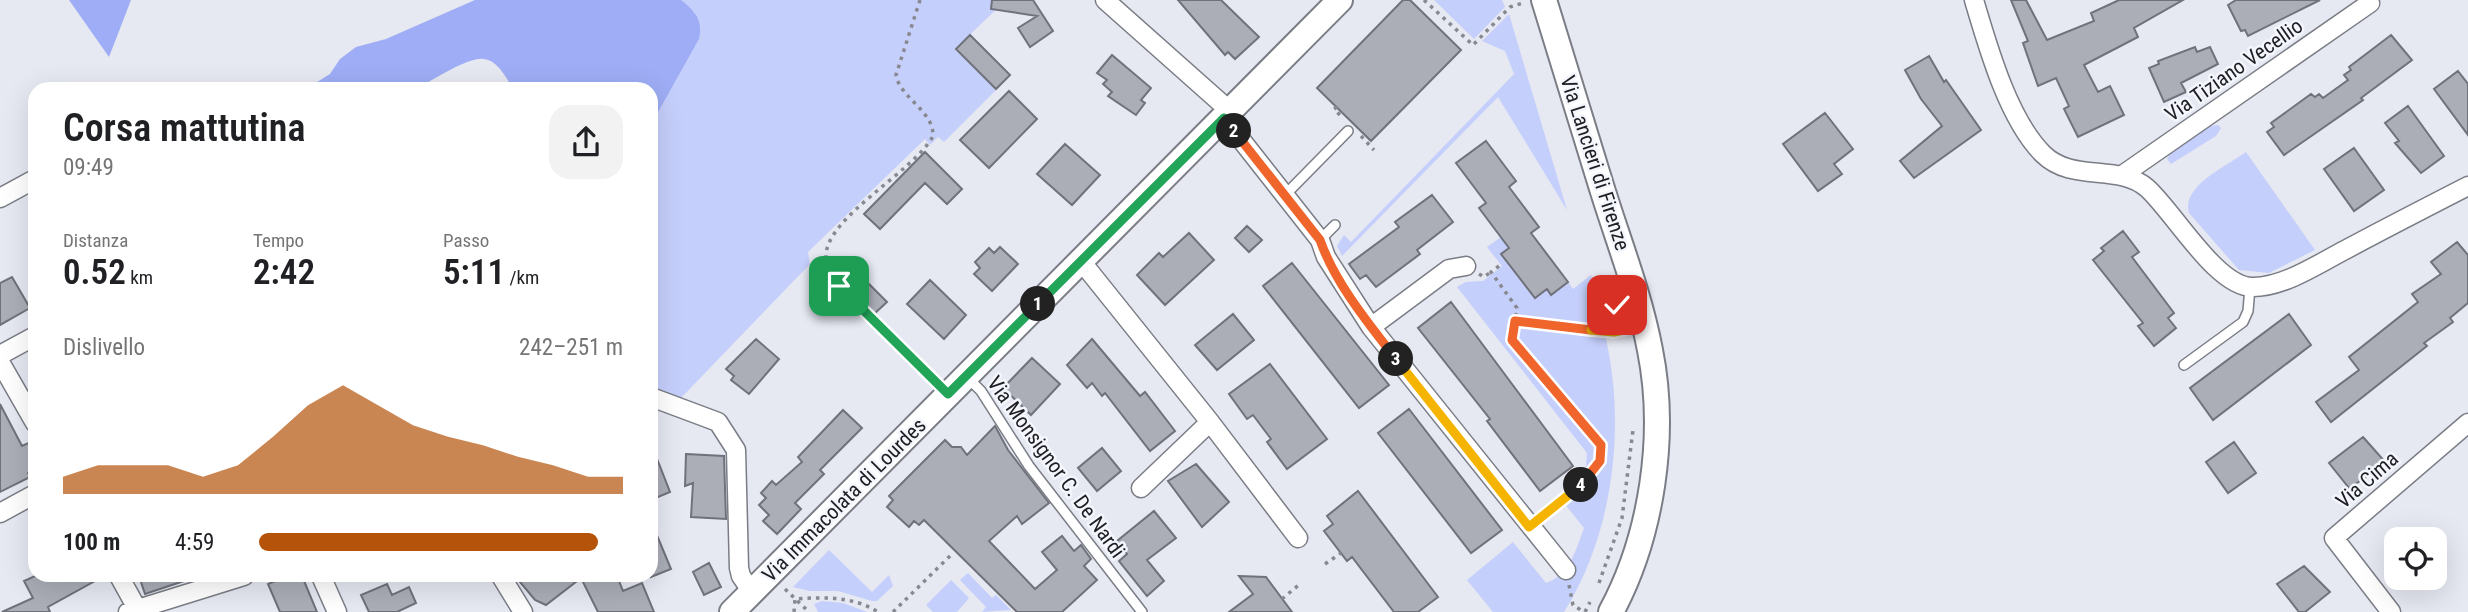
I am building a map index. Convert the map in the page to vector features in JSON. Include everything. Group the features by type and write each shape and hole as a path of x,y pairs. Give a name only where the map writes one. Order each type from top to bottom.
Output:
{"street":[{"path":"1105,0 1227,114 1284,196 1320,240 1326,257 1371,327 1566,570"},
{"name":"Via Immacolata di Lourdes","path":"732,612 1340,0"},
{"path":"1974,0 1992,58 2019,119 2044,155 2080,172 2121,176 2142,184 2164,203 2220,272 2236,284 2250,288 2291,277 2468,186"},
{"name":"Via Tiziano Vecellio","path":"2121,176 2370,3 2369,0"},
{"name":"Via Lancieri di Firenze","path":"1529,5 1640,307 1656,396 1656,443 1643,529 1630,569 1611,612"},
{"path":"0,198 28,182"},
{"path":"1081,261 1210,422 1298,538"},
{"path":"1371,327 1449,269 1466,266"},
{"path":"0,355 28,340"},
{"path":"0,362 28,411"},
{"path":"658,400 718,422 736,450 739,568 752,592"},
{"path":"1141,488 1210,422"},
{"name":"Via Cima","path":"2391,612 2334,538 2468,424"},
{"path":"0,513 28,498"},
{"path":"122,582 135,611 225,582"},
{"path":"324,582 337,612"},
{"path":"505,582 523,612"}],"lane":[{"path":"1284,196 1348,131"},
{"path":"1320,240 1335,225"},
{"path":"2184,365 2243,322 2248,311 2250,288"},
{"name":"Via Monsignor C. De Nardi","path":"967,376 981,391 1029,466 1142,612"}],"path":[{"path":"920,0 896,75 899,85 932,125 933,135 836,231 826,255 835,279 948,394"},
{"path":"1424,0 1473,45 1510,7 1529,5"},
{"path":"1499,266 1491,272 1517,308 1512,340 1603,449 1600,461 1587,481 1529,527"},
{"path":"827,288 835,279"},
{"path":"1515,321 1625,332 1620,317"},
{"path":"1566,570 1573,606 1585,612 1613,548 1622,518 1634,420"},
{"path":"1325,564 1341,553"},
{"path":"893,612 952,554"},
{"path":"1282,599 1301,583"},
{"path":"783,586 809,612"},
{"path":"795,599 839,598 878,612"},
{"path":"794,612 795,599"}],"shaded area":[{"path":"69,0 131,0 109,57"},
{"path":"475,0 681,0 691,8 700,27 699,39 658,112 658,82 509,82 494,63 484,59 469,61 428,82 317,82 330,74 340,59 356,47 386,39"},
{"path":"681,0 1006,0 956,48 996,90 944,142 938,137 930,145 925,139 808,252 810,264 679,400 658,392 658,112 699,39 695,13"},
{"path":"1434,0 1502,0 1505,7 1474,39"},
{"path":"1509,14 1567,210 1498,97 1342,256 1337,246 1344,235 1351,242 1514,74 1505,51 1482,41"},
{"path":"2218,125 2221,128 2216,136 2171,164 2167,159 2190,138"},
{"path":"2246,152 2315,250 2269,273 2239,270 2189,213 2188,203 2199,186"},
{"path":"1501,237 1509,248 1502,255 1535,298 1547,289 1552,294 1568,282 1573,289 1591,275 1610,362 1615,404 1615,435 1608,498 1591,557 1564,612 1493,612 1467,580 1513,542 1546,583 1566,568 1584,528 1564,503 1588,483 1585,479 1587,453 1457,287 1466,282 1483,281 1502,266 1487,247"},
{"path":"829,550 872,592 889,575 893,586 877,601 838,591 809,591 793,587"},
{"path":"968,573 992,598 996,595 1011,610 982,612 986,607 960,580"},
{"path":"951,580 969,598 957,612 933,612 926,605"},
{"path":"822,601 843,603 867,612 818,612 814,604"}],"building":[{"path":"992,0 1033,0 1053,31 1030,47 1018,28 1037,16 991,9"},
{"path":"1178,0 1221,0 1259,37 1235,59 1228,52 1225,55"},
{"path":"1403,0 1410,0 1461,50 1371,141 1317,88"},
{"path":"2011,0 2026,0 2047,40 2094,21 2091,13 2119,0 2183,0 2134,28 2138,37 2084,65 2098,92 2110,86 2124,115 2078,137 2064,109 2069,106 2056,78 2038,86 2023,43 2028,41"},
{"path":"2236,0 2320,0 2248,36 2245,30 2241,31 2228,5"},
{"path":"970,35 1010,75 996,89 956,49"},
{"path":"2391,35 2412,60 2361,98 2363,100 2284,155 2267,132 2274,127 2271,123 2311,94 2315,97 2319,94 2323,98 2348,80 2344,75 2351,70 2349,67"},
{"path":"2195,47 2197,52 2210,47 2218,64 2181,83 2186,92 2164,102 2149,68 2159,64 2158,61"},
{"path":"1112,55 1151,88 1141,100 1145,103 1136,115 1108,96 1112,92 1103,84 1107,80 1097,73"},
{"path":"1929,56 1944,82 1946,80 1981,130 1914,178 1900,161 1942,126 1921,99 1905,70"},
{"path":"2458,71 2468,84 2468,135 2434,89"},
{"path":"1009,91 1037,119 989,168 960,140"},
{"path":"2408,106 2444,156 2421,173 2395,143 2399,141 2385,123"},
{"path":"1825,113 1853,149 1834,164 1842,174 1818,191 1783,144"},
{"path":"1486,141 1516,181 1509,187 1539,227 1531,233 1568,282 1551,295 1547,289 1535,298 1501,254 1509,248 1479,208 1486,203 1456,163"},
{"path":"1065,144 1100,175 1072,205 1037,174"},
{"path":"2354,148 2384,190 2354,211 2324,169"},
{"path":"925,152 962,189 947,204 925,183 880,229 864,214"},
{"path":"1432,195 1453,222 1417,250 1420,254 1376,287 1366,275 1360,279 1349,264 1399,227 1395,222"},
{"path":"1247,226 1262,240 1249,252 1235,238"},
{"path":"2123,231 2139,252 2132,257 2174,313 2168,318 2176,328 2154,346 2138,326 2143,323 2093,260 2104,251 2101,248"},
{"path":"1189,233 1214,260 1165,305 1137,275 1159,253 1163,257"},
{"path":"2457,242 2468,255 2468,303 2450,318 2453,322 2424,343 2427,346 2331,422 2316,402 2359,370 2349,357 2418,302 2412,294 2441,274 2431,262"},
{"path":"1000,247 1018,264 992,291 974,274 980,268 975,262 989,248 994,253"},
{"path":"1292,263 1389,385 1359,408 1263,286"},
{"path":"857,272 887,302 874,314 844,285"},
{"path":"12,277 28,309 0,325 0,283"},
{"path":"930,280 966,315 944,339 907,304"},
{"path":"1451,302 1573,466 1540,491 1487,421 1490,419 1418,328"},
{"path":"1233,314 1254,340 1217,370 1195,345"},
{"path":"2289,314 2311,345 2213,420 2190,388"},
{"path":"756,339 779,359 749,394 731,380 734,376 726,369"},
{"path":"1092,339 1140,396 1145,392 1175,431 1150,451 1105,393 1102,396 1092,383 1087,388 1067,365"},
{"path":"1032,358 1060,384 1031,415 1003,388"},
{"path":"1270,364 1327,439 1287,469 1267,442 1271,439 1253,415 1247,419 1229,394"},
{"path":"0,404 22,446 28,443 28,478 0,492"},
{"path":"1409,409 1502,530 1471,553 1378,433"},
{"path":"843,410 862,428 820,470 824,474 795,503 801,509 777,534 763,521 769,515 759,505 766,498 761,493 772,481 776,485 802,462 798,457"},
{"path":"995,426 1008,450 1049,503 1022,524 1017,516 989,541 1035,589 1057,570 1042,552 1062,536 1074,551 1081,545 1091,559 1084,566 1097,580 1062,612 1017,612 924,520 919,525 914,521 909,527 887,507 893,500 889,496 945,440 952,447 961,447 967,455"},
{"path":"2363,437 2387,464 2349,488 2329,463"},
{"path":"2234,442 2256,473 2228,493 2206,462"},
{"path":"1102,448 1121,471 1097,491 1078,468"},
{"path":"686,454 724,456 726,519 691,517 693,483 685,486"},
{"path":"658,461 670,492 658,497"},
{"path":"1196,464 1229,502 1202,527 1168,481"},
{"path":"1358,491 1438,597 1418,612 1394,612 1352,557 1347,561 1324,531 1333,524 1327,516"},
{"path":"1154,511 1176,538 1147,560 1164,581 1147,596 1119,561 1127,554 1117,541"},
{"path":"658,538 671,569 658,574"},
{"path":"709,563 721,587 704,595 693,572"},
{"path":"2304,566 2330,592 2305,612 2299,612 2277,584"},
{"path":"1239,576 1266,577 1292,612 1229,612 1253,594"},
{"path":"24,581 93,582 48,607 50,612 2,612 33,598"},
{"path":"141,582 181,582 145,594"},
{"path":"304,582 317,612 280,612 268,584"},
{"path":"520,582 576,582 546,605 535,600"},
{"path":"583,582 619,582 623,591 642,583 654,612 598,612"},
{"path":"387,584 392,595 409,587 416,603 397,612 369,612 361,595"}],"route":[{"path":"839,286 948,394 1224,118 1320,240 1326,257 1371,327 1529,527 1587,481 1600,461 1603,449 1512,340 1515,321 1614,332 1624,330 1617,305"}]}
